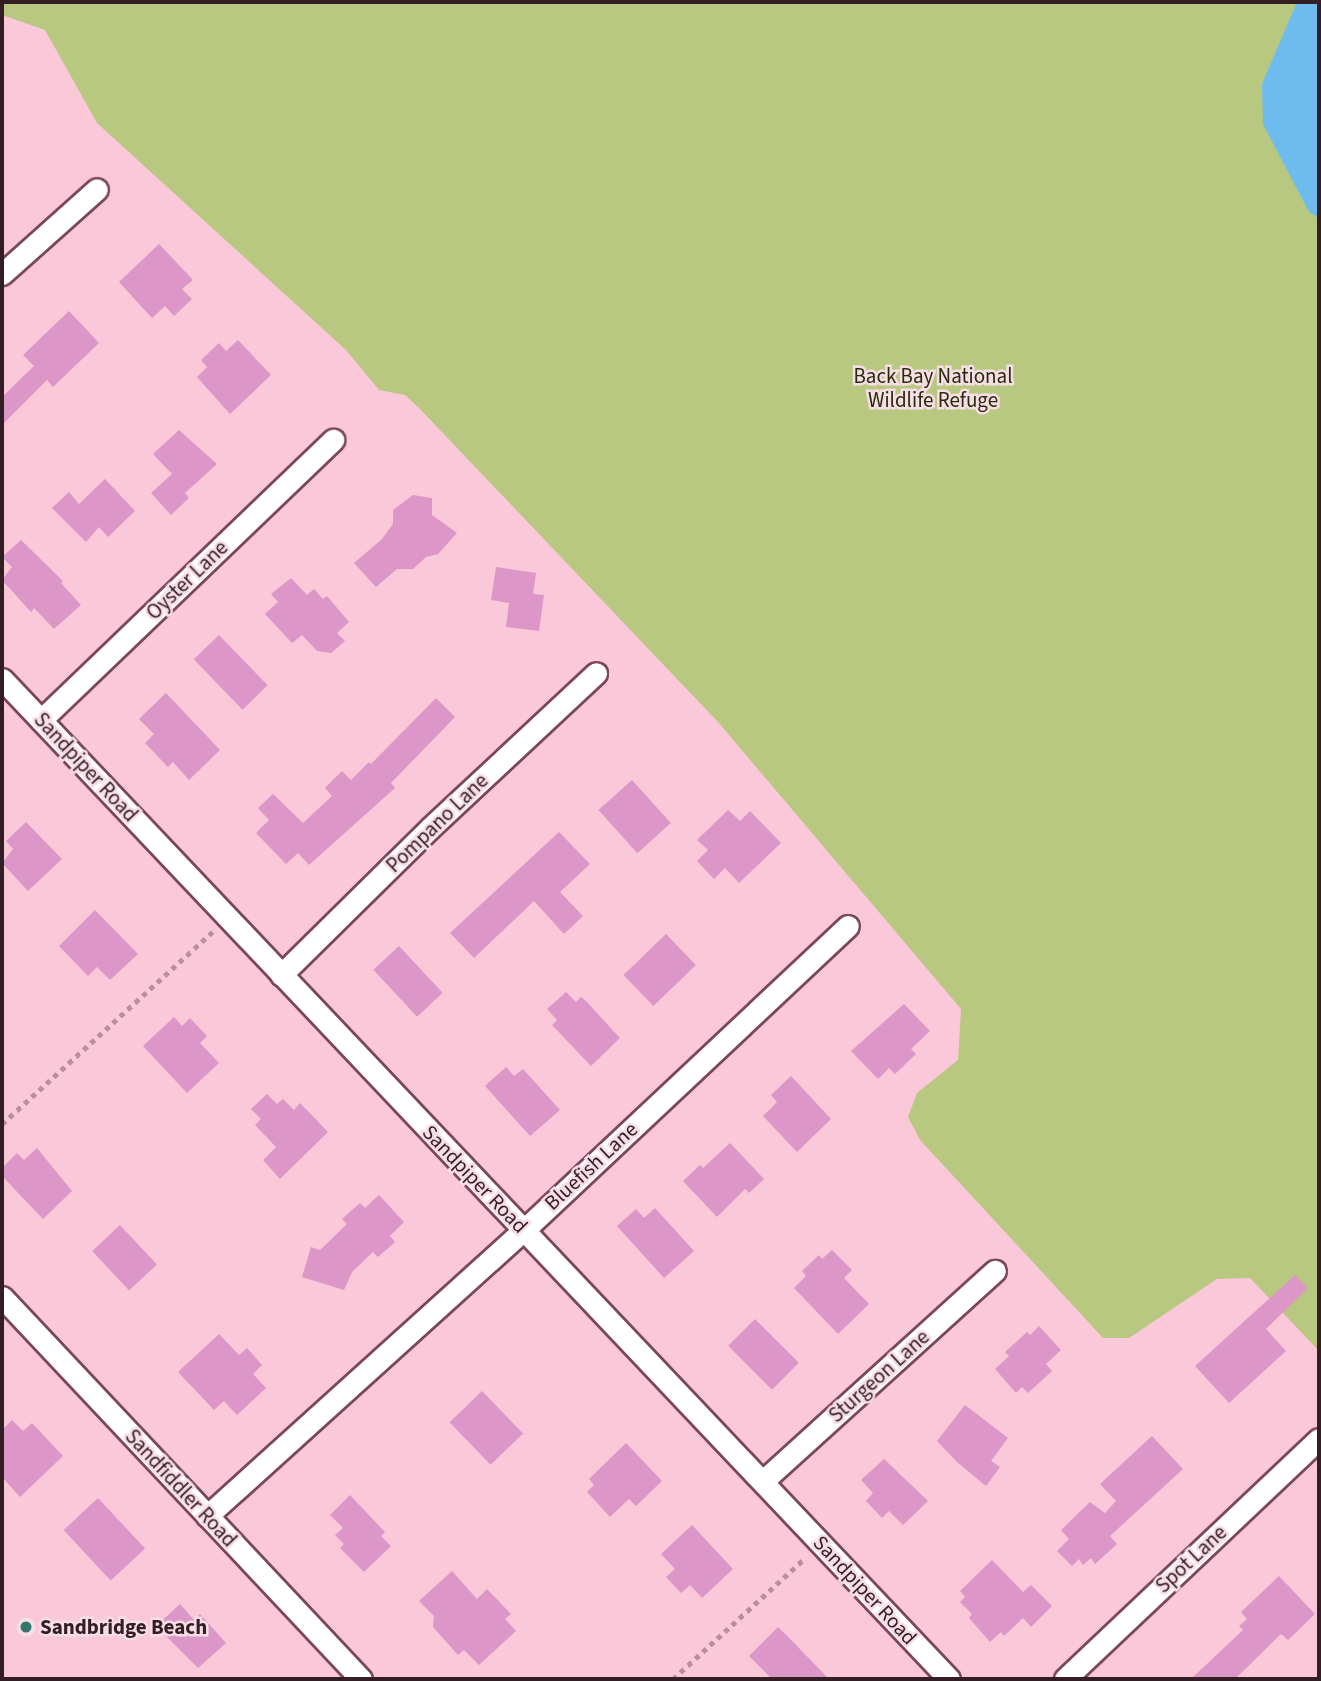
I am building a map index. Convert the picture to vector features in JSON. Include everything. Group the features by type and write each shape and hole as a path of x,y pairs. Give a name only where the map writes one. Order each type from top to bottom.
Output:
{"street":[{"path":"2,274 97,189"},
{"name":"Oyster Lane","path":"41,720 333,440"},
{"name":"Pompano Lane","path":"281,975 430,828 596,673"},
{"name":"Sandpiper Road","path":"2,678 949,1679"},
{"name":"Bluefish Lane","path":"207,1516 523,1230 848,926"},
{"name":"Sturgeon Lane","path":"763,1481 995,1271"},
{"name":"Sandfiddler Road","path":"2,1297 361,1679"},
{"name":"Spot Lane","path":"1065,1679 1319,1439"}],"path":[{"path":"2,1124 228,918"},
{"path":"673,1679 821,1543"}],"green space":[{"name":"Back Bay National Wildlife Refuge","path":"2,2 1319,2 1319,1351 1250,1278 1217,1279 1129,1338 1103,1338 920,1140 908,1117 917,1093 958,1060 961,1009 718,722 419,408 405,395 379,390 346,350 97,123 45,30 2,15"}],"water":[{"path":"1297,2 1319,2 1319,218 1309,212 1263,124 1262,84"}],"building":[{"path":"159,244 193,280 182,289 192,299 174,316 165,306 152,318 119,282"},
{"path":"69,311 99,343 53,387 47,380 2,425 2,397 34,366 23,355"},
{"path":"238,340 271,375 230,414 197,377 207,367 201,360 219,343 226,351"},
{"path":"179,430 217,464 185,493 189,498 171,515 151,493 172,474 153,454"},
{"path":"105,479 135,511 108,537 99,527 86,542 52,508 69,492 79,504"},
{"path":"413,495 432,498 432,515 457,533 438,554 426,557 413,569 397,569 376,587 354,563 382,539 393,524 393,510"},
{"path":"21,540 63,581 61,583 81,605 54,629 34,608 31,612 2,580 12,567 2,557"},
{"path":"496,567 536,573 533,594 544,595 539,631 506,627 509,603 491,600"},
{"path":"291,578 307,595 314,589 323,599 327,596 349,622 337,633 345,641 331,653 317,651 302,635 292,643 265,614 278,602 271,594"},
{"path":"219,635 268,685 242,710 194,659"},
{"path":"166,693 220,750 189,780 173,762 168,767 145,743 154,734 139,719"},
{"path":"436,698 455,717 391,783 395,788 309,865 298,853 286,864 256,833 269,820 258,808 273,794 303,823 332,796 325,788 342,771 351,780 369,762 371,764"},
{"path":"632,780 671,823 637,853 599,810"},
{"path":"728,810 740,821 750,811 781,843 739,883 725,868 714,879 697,861 708,850 697,840"},
{"path":"26,822 62,859 28,891 2,863 13,849 6,841"},
{"path":"559,832 590,864 560,892 583,916 564,934 534,901 474,958 450,933"},
{"path":"95,910 138,954 110,980 97,967 88,976 59,946"},
{"path":"666,934 696,965 653,1006 624,975"},
{"path":"399,946 443,993 417,1017 373,970"},
{"path":"566,992 576,1002 581,997 586,1001 620,1038 591,1066 552,1025 557,1020 547,1009"},
{"path":"904,1004 930,1031 911,1049 916,1054 895,1074 889,1068 878,1079 851,1051"},
{"path":"174,1017 182,1026 190,1018 207,1036 200,1043 219,1063 187,1093 143,1046"},
{"path":"506,1067 514,1076 523,1069 560,1110 530,1136 485,1086"},
{"path":"791,1076 831,1119 797,1152 763,1116 777,1102 771,1095"},
{"path":"267,1094 277,1104 283,1099 294,1110 300,1103 328,1132 280,1179 263,1160 276,1147 255,1125 261,1119 251,1109"},
{"path":"730,1143 764,1179 749,1193 745,1189 717,1217 683,1181 700,1165 703,1168"},
{"path":"37,1148 72,1191 43,1219 2,1176 2,1168 17,1153 24,1160"},
{"path":"379,1195 404,1222 390,1236 395,1242 378,1257 373,1252 352,1272 344,1290 302,1277 311,1247 320,1250 347,1224 342,1219 360,1203 365,1208"},
{"path":"655,1208 694,1251 664,1278 617,1226 636,1209 644,1218"},
{"path":"120,1225 157,1264 129,1290 92,1251"},
{"path":"832,1250 852,1270 844,1278 869,1304 838,1334 794,1288 806,1276 802,1271 819,1255 822,1259"},
{"path":"1295,1275 1308,1288 1266,1329 1286,1351 1229,1403 1195,1366"},
{"path":"755,1319 799,1363 772,1390 728,1346"},
{"path":"1039,1326 1061,1350 1046,1364 1052,1371 1028,1393 1022,1387 1016,1393 995,1369 1009,1356 1005,1352 1027,1332 1030,1335"},
{"path":"219,1334 239,1355 247,1348 262,1365 253,1374 266,1388 237,1415 224,1401 214,1410 178,1372"},
{"path":"482,1391 523,1433 491,1465 450,1422"},
{"path":"965,1405 1008,1438 991,1461 1000,1467 986,1486 937,1441"},
{"path":"12,1420 23,1431 32,1423 63,1456 20,1497 2,1477 2,1430"},
{"path":"1152,1436 1183,1469 1110,1536 1117,1544 1095,1564 1091,1558 1083,1565 1079,1559 1072,1566 1057,1551 1069,1539 1061,1530 1090,1502 1105,1513 1116,1501 1100,1484"},
{"path":"626,1443 662,1481 636,1506 629,1499 610,1517 587,1492 594,1485 589,1479"},
{"path":"884,1459 928,1501 903,1525 889,1511 882,1518 866,1501 873,1493 861,1480"},
{"path":"350,1495 385,1532 381,1536 391,1546 364,1572 340,1548 344,1544 335,1535 343,1528 330,1515"},
{"path":"98,1498 145,1548 111,1581 64,1530"},
{"path":"692,1525 733,1569 702,1598 690,1585 681,1593 666,1577 675,1569 661,1554"},
{"path":"992,1560 1023,1592 1031,1585 1052,1606 1031,1627 1023,1618 1004,1636 1001,1632 990,1642 969,1618 972,1614 960,1602 965,1597 960,1591"},
{"path":"452,1571 477,1599 487,1589 511,1614 505,1619 516,1631 479,1665 464,1650 458,1655 433,1627 434,1616 419,1601"},
{"path":"1279,1576 1315,1614 1288,1640 1281,1634 1235,1679 1191,1679 1243,1630 1239,1626 1247,1619 1241,1612"},
{"path":"180,1604 194,1620 200,1614 226,1643 198,1668 156,1626"},
{"path":"778,1627 829,1679 772,1679 749,1656"}],"place":[{"name":"Sandbridge Beach","path":"26,1627"}]}
